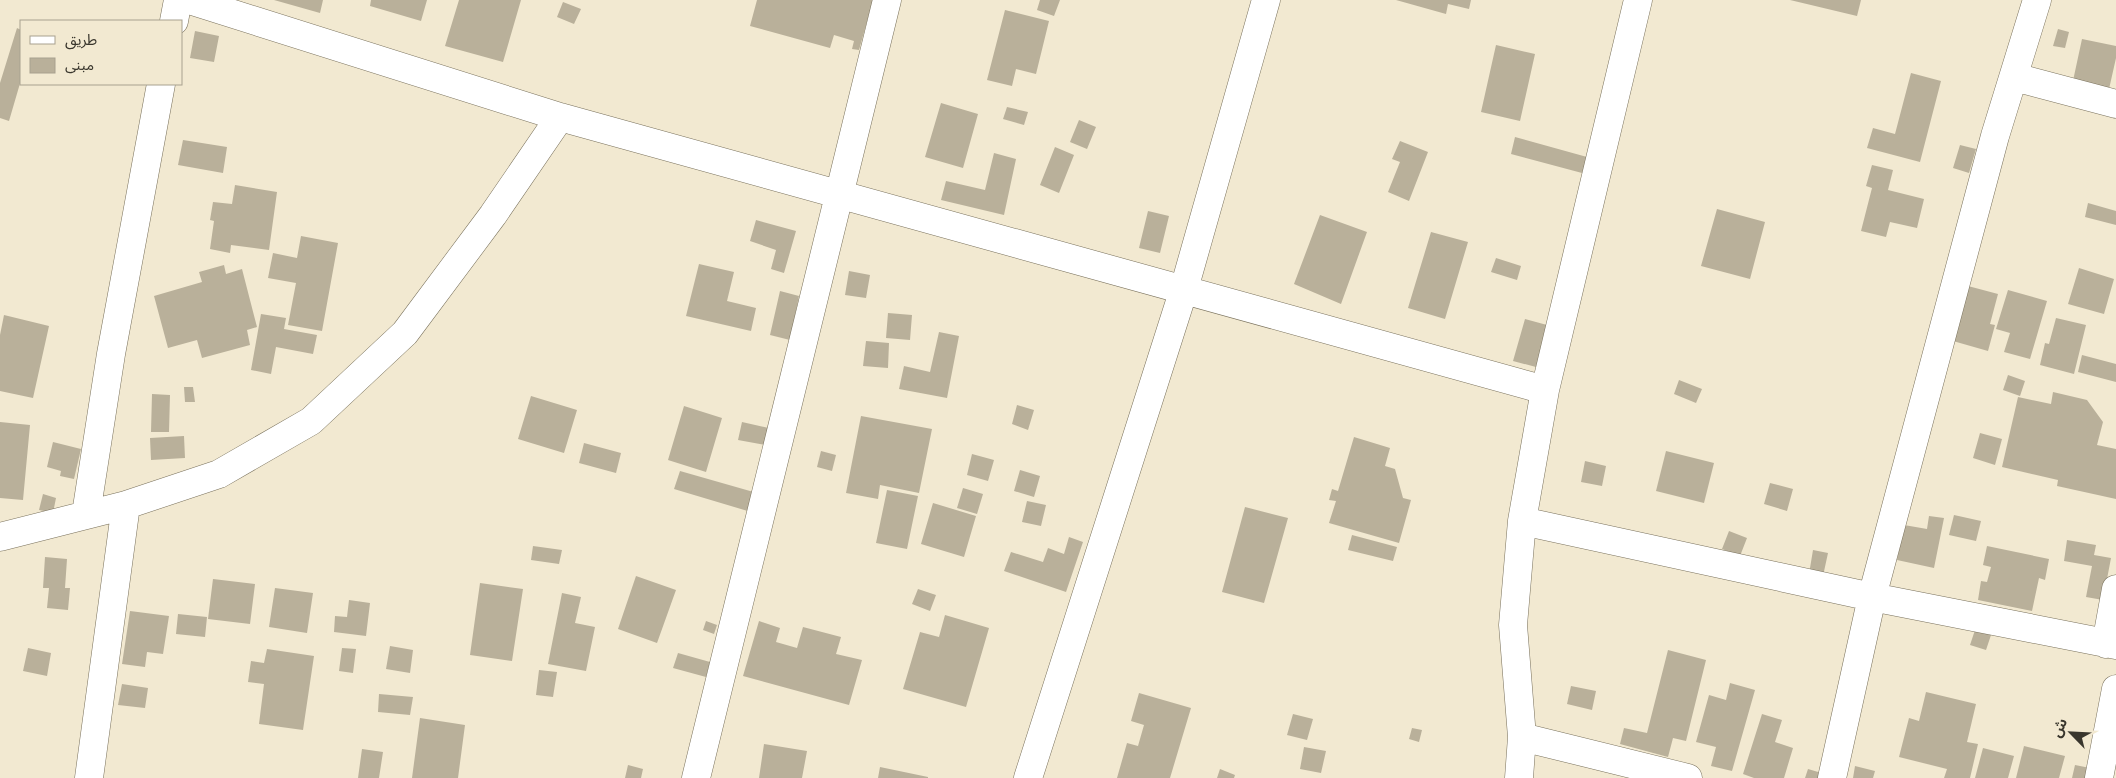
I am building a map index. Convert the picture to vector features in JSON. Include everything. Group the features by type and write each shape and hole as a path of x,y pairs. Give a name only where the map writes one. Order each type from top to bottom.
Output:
{"street":[{"path":"174,20 178,0"},
{"path":"189,0 560,117 839,196 1184,289 1546,390"},
{"path":"696,778 887,0"},
{"path":"1028,778 1184,289 1266,0"},
{"path":"1519,778 1522,737 1513,624 1522,521 1546,390 1638,0"},
{"path":"1832,778 1872,597 1995,136 2037,0"},
{"path":"2014,77 2116,104"},
{"path":"86,514 112,344 161,85"},
{"path":"0,537 126,505 219,474 311,422 405,334 493,215 560,117"},
{"path":"89,778 126,505"},
{"path":"1522,521 1872,597 2111,644 2116,589"},
{"path":"2099,778 2116,689"},
{"path":"1522,737 1688,778"}],"building":[{"path":"274,0 323,0 320,13"},
{"path":"371,0 427,0 421,21 370,6"},
{"path":"459,0 521,0 503,62 445,46"},
{"path":"757,0 873,0 859,50 852,49 854,41 834,35 830,48 750,26"},
{"path":"1040,0 1060,0 1054,16 1037,10"},
{"path":"1396,0 1471,0 1469,9 1448,4 1446,14"},
{"path":"1790,0 1861,0 1857,16"},
{"path":"563,2 581,9 574,24 557,17"},
{"path":"1005,10 1049,21 1036,74 1016,69 1012,86 987,80"},
{"path":"17,28 20,30 20,83 9,121 0,118 0,83"},
{"path":"2058,29 2069,32 2065,48 2053,46"},
{"path":"195,31 219,36 214,62 190,58"},
{"path":"2082,39 2116,46 2116,58 2107,98 2071,90"},
{"path":"1496,45 1535,54 1520,121 1481,112"},
{"path":"1911,73 1941,81 1920,162 1867,148 1873,128 1895,134"},
{"path":"941,103 978,114 963,168 925,157"},
{"path":"1007,107 1028,112 1024,125 1003,119"},
{"path":"1079,120 1096,127 1087,149 1070,142"},
{"path":"1515,137 1587,157 1582,173 1511,154"},
{"path":"183,140 227,147 223,173 178,165"},
{"path":"1400,141 1428,152 1409,201 1388,192 1400,162 1392,159"},
{"path":"1960,145 1976,149 1969,173 1953,168"},
{"path":"1055,147 1074,155 1059,193 1040,185"},
{"path":"994,153 1016,159 1004,215 941,200 946,181 985,190"},
{"path":"1872,165 1893,170 1888,190 1924,199 1917,228 1890,222 1886,237 1861,231 1872,188 1866,186"},
{"path":"235,185 277,192 269,250 231,245 230,253 210,249 214,221 210,220 213,202 232,204"},
{"path":"2088,203 2116,211 2116,225 2085,217"},
{"path":"1717,209 1765,222 1750,279 1701,266"},
{"path":"1148,211 1169,216 1160,253 1139,248"},
{"path":"1320,215 1367,232 1341,304 1294,284"},
{"path":"756,220 796,231 784,273 771,269 776,250 750,241"},
{"path":"1431,232 1468,242 1445,319 1408,308"},
{"path":"301,236 338,243 322,331 288,325 296,283 268,278 273,253 297,258"},
{"path":"1496,258 1521,266 1517,280 1491,272"},
{"path":"699,264 734,272 727,301 756,308 751,331 686,316"},
{"path":"224,265 226,274 242,269 257,327 247,330 250,345 202,358 197,340 168,348 154,296 202,282 199,272"},
{"path":"2079,268 2114,279 2104,314 2068,304"},
{"path":"849,271 870,275 866,298 845,295"},
{"path":"1968,286 1998,294 1990,324 1995,325 1988,351 1953,341"},
{"path":"2008,290 2047,301 2030,359 2004,352 2010,333 1996,329"},
{"path":"780,291 799,296 790,340 770,335"},
{"path":"888,313 912,315 910,340 886,338"},
{"path":"261,314 286,318 284,329 317,335 313,354 276,347 271,374 251,370"},
{"path":"4,315 49,326 33,398 0,391 0,335"},
{"path":"2056,318 2086,325 2074,374 2040,365 2045,343 2049,344"},
{"path":"1525,319 1547,325 1536,367 1513,361"},
{"path":"939,332 959,336 947,398 899,389 904,366 930,372"},
{"path":"866,341 889,343 888,368 863,366"},
{"path":"2082,355 2116,364 2116,382 2078,372"},
{"path":"2008,375 2025,381 2020,396 2003,390"},
{"path":"1679,380 1702,389 1696,403 1674,394"},
{"path":"184,387 193,387 195,402 185,402"},
{"path":"2053,392 2087,400 2103,422 2097,445 2116,449 2116,499 2057,486 2058,480 2002,467 2018,397 2051,404"},
{"path":"152,394 170,395 169,432 151,432"},
{"path":"531,396 577,410 564,453 518,439"},
{"path":"1017,405 1034,410 1028,430 1012,424"},
{"path":"684,406 722,418 706,472 668,460"},
{"path":"861,416 932,429 919,493 880,485 878,499 846,493"},
{"path":"0,422 30,425 23,500 0,498"},
{"path":"742,422 769,428 766,445 738,440"},
{"path":"1980,433 2002,439 1995,465 1973,458"},
{"path":"184,436 185,458 151,460 150,438"},
{"path":"1354,437 1390,448 1385,466 1395,469 1403,498 1411,500 1399,543 1329,523 1336,501 1329,500 1332,489 1338,491"},
{"path":"53,442 81,449 74,479 60,476 61,471 47,467"},
{"path":"584,443 621,453 616,473 579,463"},
{"path":"821,451 836,455 832,471 817,467"},
{"path":"1666,451 1714,463 1704,503 1656,491"},
{"path":"972,454 994,460 988,481 967,475"},
{"path":"1585,461 1606,466 1602,486 1581,482"},
{"path":"1020,470 1040,476 1034,497 1014,491"},
{"path":"680,471 757,493 751,512 674,489"},
{"path":"1770,483 1793,489 1787,511 1764,504"},
{"path":"963,488 983,494 977,514 957,508"},
{"path":"887,490 918,496 907,549 876,543"},
{"path":"43,494 56,498 53,513 39,510"},
{"path":"1027,501 1046,505 1041,526 1022,522"},
{"path":"933,503 976,516 964,557 921,544"},
{"path":"1245,507 1288,518 1264,603 1222,592"},
{"path":"1954,515 1981,521 1976,541 1949,535"},
{"path":"1929,516 1944,518 1934,568 1897,560 1904,525 1927,529"},
{"path":"1729,531 1747,538 1740,556 1722,549"},
{"path":"1352,535 1397,547 1393,561 1348,550"},
{"path":"1069,537 1083,542 1066,592 1004,571 1011,552 1043,562 1048,548 1064,554"},
{"path":"2067,540 2096,545 2094,555 2111,558 2103,600 2086,597 2092,566 2064,561"},
{"path":"533,546 562,550 559,564 531,560"},
{"path":"1987,546 2049,559 2045,580 2039,578 2032,611 1978,600 1981,581 1987,582 1991,567 1983,565"},
{"path":"1813,550 1828,553 1823,576 1809,574"},
{"path":"45,557 67,559 65,588 70,588 68,610 47,608 49,588 43,588"},
{"path":"636,576 676,590 657,643 618,629"},
{"path":"213,579 255,584 250,624 208,619"},
{"path":"480,583 523,589 512,661 470,655"},
{"path":"275,588 313,593 307,633 269,627"},
{"path":"918,589 936,595 930,611 912,604"},
{"path":"562,593 581,597 575,623 595,627 586,671 548,664"},
{"path":"349,600 370,603 366,636 334,632 335,616 347,617"},
{"path":"130,611 169,616 163,654 147,652 145,667 122,664"},
{"path":"178,614 207,617 205,637 176,634"},
{"path":"945,615 989,628 966,707 903,689 920,632 939,637"},
{"path":"706,621 717,625 714,634 703,630"},
{"path":"759,621 780,628 776,642 797,648 803,627 841,637 836,654 862,660 849,705 743,676"},
{"path":"1975,630 1991,635 1986,650 1970,645"},
{"path":"390,646 413,650 410,673 386,669"},
{"path":"28,648 51,653 47,676 23,671"},
{"path":"342,648 356,649 353,673 339,671"},
{"path":"267,649 314,656 303,730 259,724 264,684 248,682 251,661 264,663"},
{"path":"1668,650 1706,660 1686,741 1673,738 1668,757 1620,744 1624,728 1647,733"},
{"path":"678,653 710,662 706,677 673,668"},
{"path":"539,670 557,672 553,697 536,695"},
{"path":"1730,683 1755,690 1732,771 1711,766 1716,747 1696,742 1709,695 1726,700"},
{"path":"122,684 148,688 145,708 118,705"},
{"path":"1571,686 1596,691 1592,710 1567,704"},
{"path":"1926,692 1976,704 1967,742 1978,744 1970,778 1944,778 1947,769 1899,757 1909,718 1919,721"},
{"path":"1139,693 1191,708 1170,778 1117,778 1127,743 1138,746 1144,725 1131,721"},
{"path":"379,694 413,697 410,715 378,712"},
{"path":"1293,714 1313,719 1307,740 1287,735"},
{"path":"1762,714 1782,720 1775,742 1793,748 1784,778 1754,778 1743,774"},
{"path":"420,718 465,725 458,778 412,778"},
{"path":"1412,728 1422,730 1419,742 1409,739"},
{"path":"764,744 807,751 802,778 759,778"},
{"path":"2024,746 2065,756 2059,778 2016,778"},
{"path":"1304,747 1326,751 1321,773 1300,769"},
{"path":"1983,748 2014,756 2008,778 1975,778"},
{"path":"362,749 383,752 379,778 358,778"},
{"path":"628,765 643,769 641,778 625,778"},
{"path":"2075,765 2095,769 2093,778 2072,778"},
{"path":"1855,766 1875,771 1873,778 1853,778"},
{"path":"880,767 928,777 928,778 878,778"},
{"path":"1220,769 1235,775 1234,778 1217,778"},
{"path":"1808,769 1825,774 1824,778 1805,778"}]}
